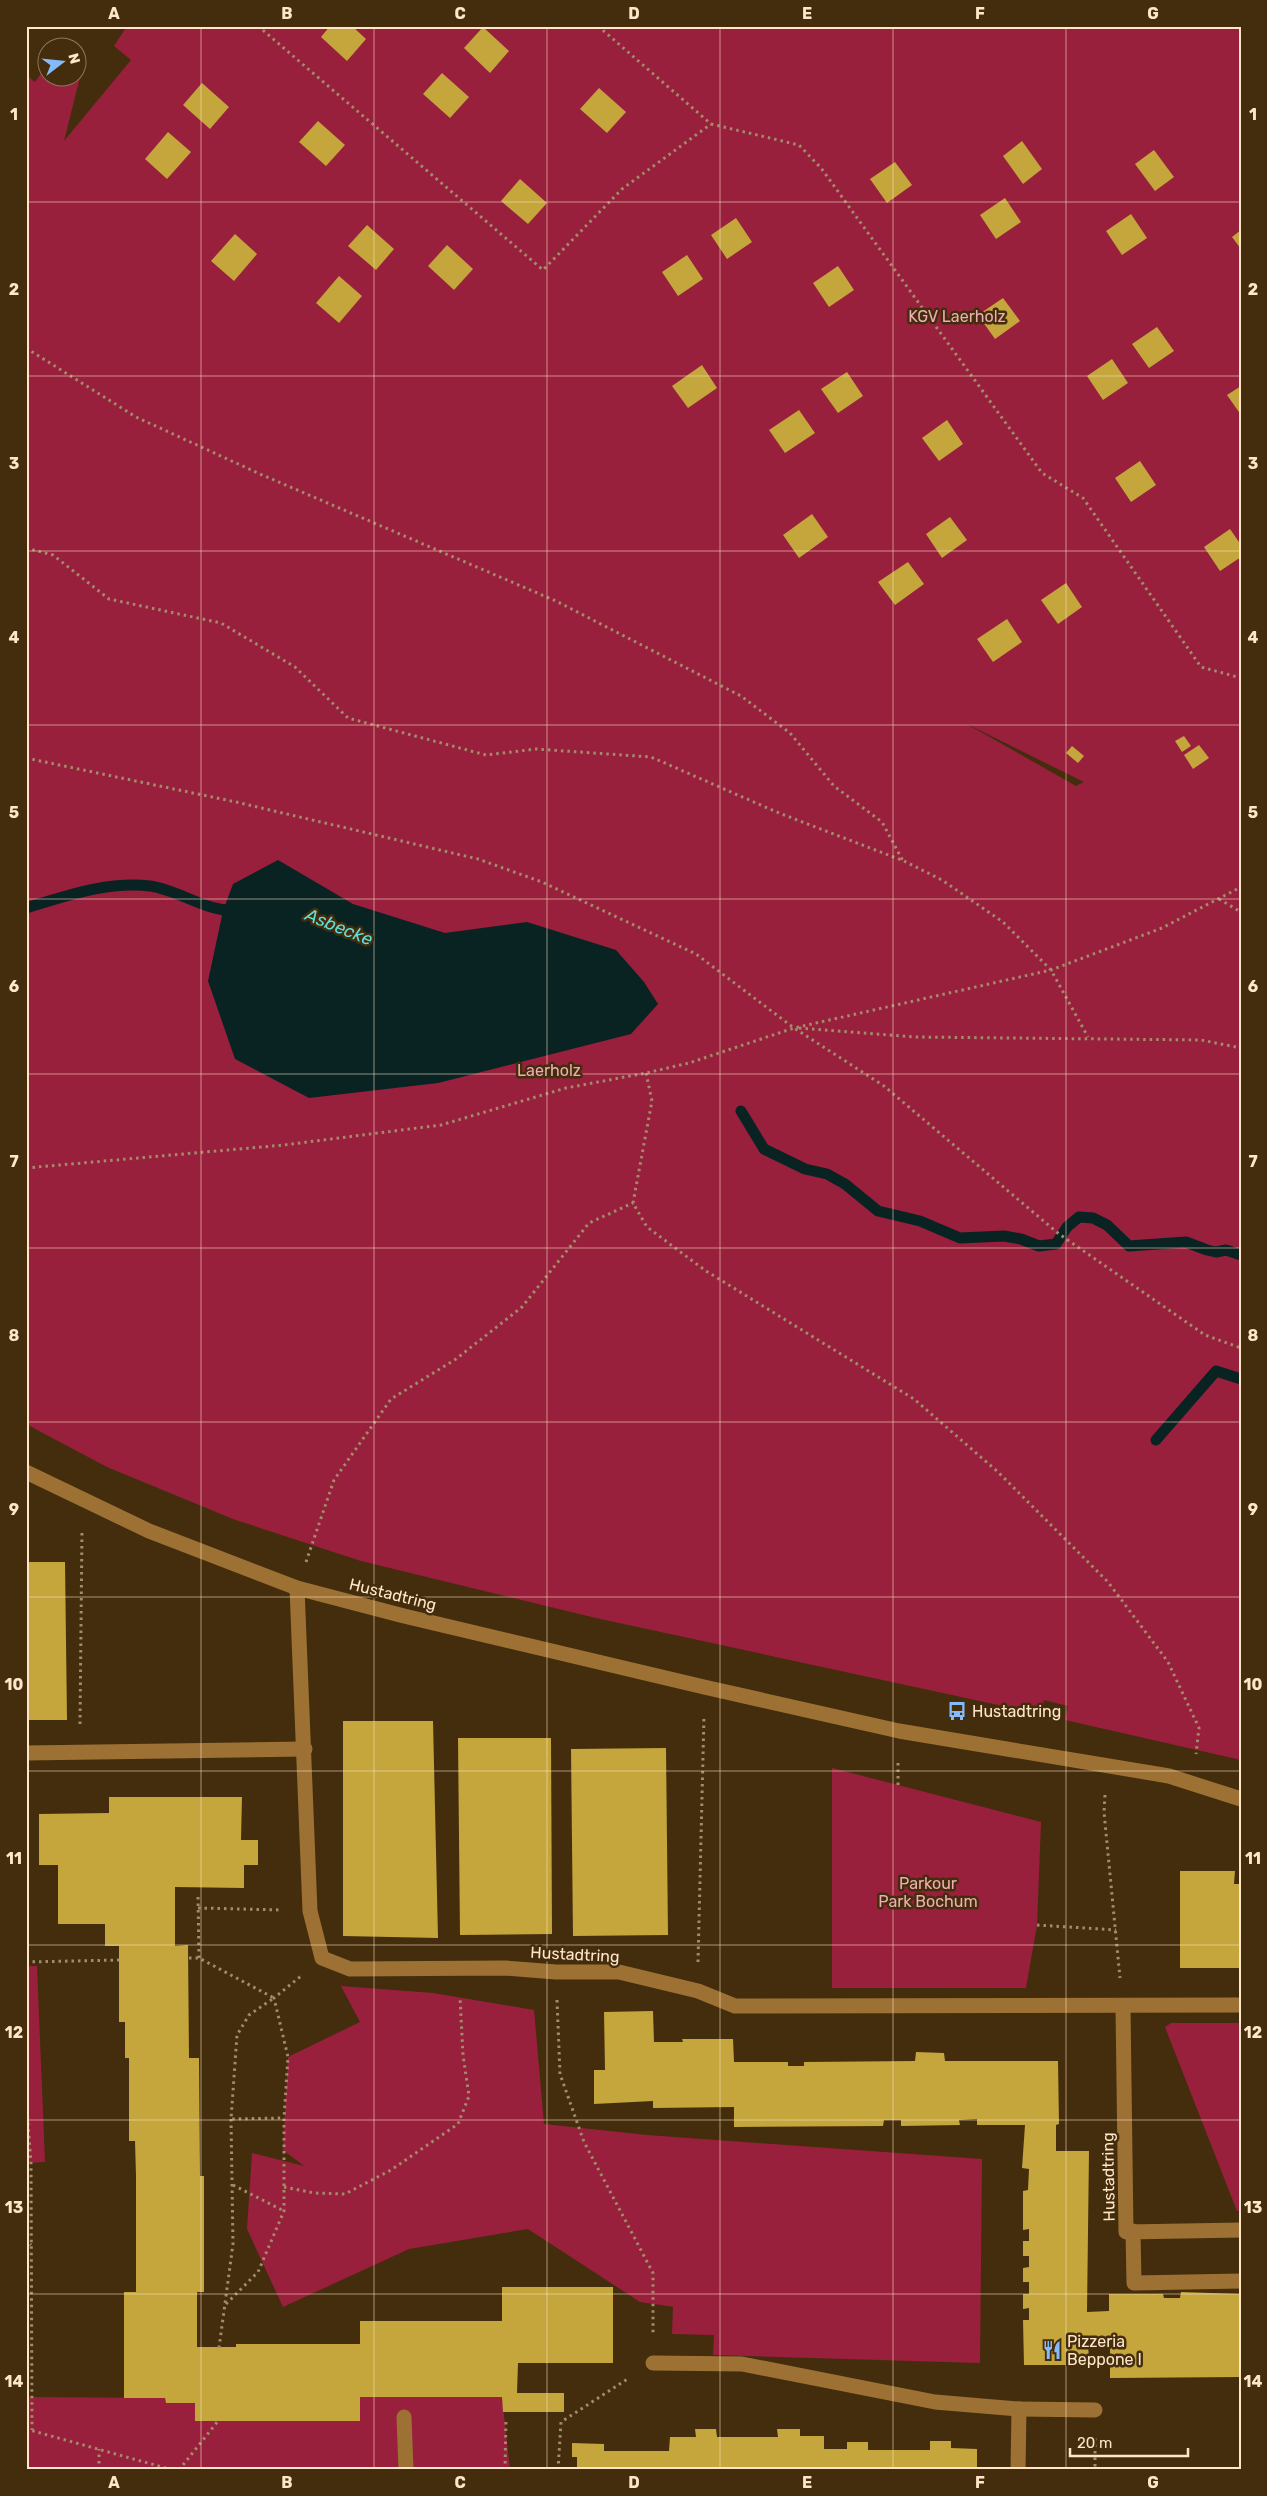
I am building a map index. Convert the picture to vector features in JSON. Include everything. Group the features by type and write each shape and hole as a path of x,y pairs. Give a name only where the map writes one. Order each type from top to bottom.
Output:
{"street":[{"name":"Hustadtring","path":"26,1472 148,1531 297,1588 404,1616 899,1731 1169,1776 1241,1800"},
{"path":"297,1588 310,1910 322,1958"},
{"path":"26,1753 80,1754 305,1749"},
{"name":"Hustadtring","path":"322,1958 350,1969 505,1968 556,1972 619,1972 698,1991 735,2006 1123,2007 1241,2005"},
{"name":"Hustadtring","path":"1123,2007 1126,2232 1241,2230"},
{"path":"1134,2231 1134,2283 1241,2281"},
{"path":"653,2363 742,2364 935,2402 1019,2409 1095,2410"},
{"path":"1018,2470 1019,2409"},
{"path":"404,2417 406,2470"}],"path":[{"path":"258,26 543,270 622,189 711,124"},
{"path":"598,26 711,124 799,144 821,168 1042,473 1083,498 1201,667 1241,678"},
{"path":"26,348 136,417 260,474 556,601 741,696 790,734 834,786 882,822 904,862"},
{"path":"26,548 53,555 109,598 221,623 295,667 348,718 486,755 536,749 650,757 779,813 904,862 942,880 1003,922 1051,970 1088,1037"},
{"path":"26,758 236,802 478,859 542,882 696,954 794,1028 884,1086 1064,1238 1205,1335 1241,1348"},
{"path":"26,1168 284,1145 441,1125 566,1088 646,1073 716,1055 794,1028 1051,970 1162,928 1241,887"},
{"path":"1219,899 1241,912"},
{"path":"794,1028 916,1037 1088,1037 1201,1040 1241,1048"},
{"path":"646,1073 652,1100 633,1202 647,1227 706,1271 914,1399 998,1472 1108,1582 1168,1662 1199,1728 1192,1784"},
{"path":"297,1588 334,1480 391,1399 456,1359 522,1307 588,1223 633,1202"},
{"path":"80,1720 82,1499"},
{"path":"698,1991 704,1687"},
{"path":"1108,1767 1104,1812 1123,2007"},
{"path":"198,1897 199,1958"},
{"path":"198,1908 310,1910"},
{"path":"1037,1924 1116,1930"},
{"path":"188,1958 199,1958 274,1998 288,2057 284,2118 284,2211 258,2272 226,2304"},
{"path":"219,2348 233,2244 231,2119 237,2036 250,2015 274,1998 322,1958"},
{"path":"26,1962 119,1960"},
{"path":"284,2187 314,2193 345,2194 391,2170 458,2124 469,2096 463,2055 458,1968"},
{"path":"556,1972 560,2074 584,2142 654,2273 653,2363 561,2422 558,2470"},
{"path":"26,2097 31,2163 32,2430"},
{"path":"231,2119 284,2118"},
{"path":"233,2185 284,2211"},
{"path":"26,2239 31,2245"},
{"path":"505,2470 506,2418"},
{"path":"179,2470 218,2421"},
{"path":"26,2429 174,2470"},
{"path":"99,2449 99,2470"}],"green space":[{"name":"Laerholz","path":"127,26 1241,26 1241,1760 1065,1720 1068,1706 1044,1700 1040,1714 596,1618 361,1561 233,1519 107,1467 26,1424 26,75 35,82 38,78 38,88 77,88 64,141 131,60 114,46","holes":["965,723 1084,782 1076,786"]},
{"name":"Parkour Park Bochum","path":"832,1768 1041,1822 1037,1925 1026,1988 832,1988"},
{"path":"26,1966 37,1966 45,2162 26,2163"},
{"path":"341,1986 433,1993 534,2010 544,2124 647,2135 982,2159 980,2363 713,2355 714,2335 672,2334 673,2307 675,2307 640,2302 528,2229 409,2249 283,2307 247,2229 252,2153 304,2166 283,2150 288,2057 360,2022"},
{"path":"1171,2023 1241,2023 1241,2211 1237,2211 1165,2027"},
{"path":"26,2397 165,2398 166,2403 195,2403 195,2420 360,2421 360,2397 502,2397 510,2470 26,2470"}],"water":[{"path":"278,860 353,904 445,933 527,922 616,950 644,982 658,1004 631,1034 438,1083 309,1098 235,1059 208,981 223,911 233,884"}],"building":[{"path":"330,26 352,26 366,39 347,61 321,37"},
{"path":"483,27 509,51 490,73 464,48"},
{"path":"442,73 469,97 450,118 423,94"},
{"path":"202,83 229,107 210,129 183,105"},
{"path":"599,88 626,112 607,133 580,109"},
{"path":"318,121 345,145 326,166 299,142"},
{"path":"168,132 191,152 167,179 145,159"},
{"path":"1022,141 1042,169 1023,184 1003,156"},
{"path":"1154,150 1174,177 1155,191 1135,164"},
{"path":"895,162 912,185 887,203 870,179"},
{"path":"520,179 547,203 528,224 501,201"},
{"path":"1005,198 1021,222 996,239 980,215"},
{"path":"1131,214 1147,238 1122,255 1106,231"},
{"path":"736,218 752,242 727,259 711,235"},
{"path":"367,225 394,249 376,270 348,246"},
{"path":"1241,230 1241,249 1232,237"},
{"path":"235,234 257,254 234,281 211,261"},
{"path":"447,245 473,269 454,290 428,266"},
{"path":"687,255 703,279 678,296 662,272"},
{"path":"838,266 854,290 829,307 813,283"},
{"path":"339,276 362,296 339,323 316,303"},
{"path":"1003,298 1020,321 995,339 978,315"},
{"path":"1157,327 1174,351 1149,368 1132,344"},
{"path":"1112,359 1128,383 1103,400 1087,376"},
{"path":"702,365 717,388 688,408 672,386"},
{"path":"847,372 863,396 838,413 821,389"},
{"path":"1241,386 1241,415 1227,395"},
{"path":"799,410 815,433 785,453 769,430"},
{"path":"947,420 963,444 939,461 922,438"},
{"path":"1140,461 1156,485 1131,502 1115,478"},
{"path":"812,514 828,537 799,558 783,535"},
{"path":"950,517 967,540 942,558 926,534"},
{"path":"1230,529 1241,545 1241,557 1220,571 1204,547"},
{"path":"908,562 924,584 895,605 878,582"},
{"path":"1066,583 1082,607 1058,624 1041,600"},
{"path":"1007,619 1022,642 993,662 977,639"},
{"path":"1184,736 1191,746 1182,752 1175,741"},
{"path":"1199,745 1209,758 1193,769 1184,755"},
{"path":"1072,746 1084,756 1078,763 1066,753"},
{"path":"26,1562 65,1562 67,1720 26,1720"},
{"path":"343,1721 433,1721 438,1938 343,1936"},
{"path":"458,1738 551,1738 552,1934 460,1935"},
{"path":"666,1748 668,1935 573,1936 571,1749"},
{"path":"109,1797 242,1797 241,1840 258,1840 258,1865 244,1865 244,1888 175,1887 175,1946 188,1945 189,2058 199,2058 200,2176 204,2176 204,2292 197,2292 197,2347 236,2347 236,2344 360,2344 360,2321 502,2321 502,2287 613,2287 613,2363 518,2363 517,2393 564,2393 564,2412 503,2412 502,2397 360,2397 360,2421 195,2421 195,2403 166,2403 165,2398 124,2398 124,2292 136,2292 136,2176 135,2141 129,2141 129,2058 125,2058 125,2022 119,2022 119,1946 105,1946 105,1924 58,1924 58,1865 39,1865 39,1814 109,1813"},
{"path":"1180,1871 1235,1871 1234,1884 1241,1884 1241,1968 1180,1968"},
{"path":"653,2011 654,2042 683,2042 682,2039 733,2039 734,2062 788,2062 788,2066 804,2066 804,2062 915,2061 916,2052 944,2053 945,2061 1058,2061 1059,2124 1056,2125 1056,2151 1089,2151 1087,2312 1109,2311 1109,2294 1163,2294 1164,2298 1180,2298 1181,2292 1241,2294 1241,2377 1110,2378 1110,2340 1088,2340 1089,2365 1024,2365 1023,2320 1029,2320 1029,2308 1023,2309 1023,2294 1029,2294 1029,2282 1023,2282 1023,2268 1029,2267 1029,2256 1023,2256 1023,2241 1029,2241 1029,2229 1023,2230 1023,2191 1028,2190 1029,2169 1022,2168 1025,2125 977,2125 977,2119 959,2120 960,2125 901,2126 901,2120 884,2120 883,2126 734,2127 734,2107 653,2108 653,2101 594,2104 594,2070 605,2070 604,2012"},
{"path":"695,2429 716,2429 717,2437 778,2437 777,2429 800,2429 800,2436 824,2436 824,2449 847,2449 847,2442 868,2442 868,2450 930,2450 930,2441 951,2441 951,2448 977,2449 977,2470 577,2470 577,2457 572,2457 572,2443 604,2444 604,2451 669,2451 670,2437 696,2437"}],"waterway":[{"name":"Asbecke","path":"26,908 87,891 134,885 161,888 204,905 226,910 237,910"},
{"path":"741,1111 764,1149 805,1169 827,1174 845,1184 878,1211 920,1221 960,1238 1004,1236 1021,1239 1039,1246 1056,1244 1067,1227 1079,1217 1093,1218 1107,1225 1129,1246 1186,1242 1207,1250 1216,1252 1226,1250 1241,1255"},
{"path":"1156,1440 1216,1371 1241,1379"}],"place":[{"name":"Hustadtring","path":"957,1711"},
{"name":"Pizzeria Beppone I","path":"1052,2350"}],"park label":[{"name":"KGV Laerholz","path":"957,316"}]}
